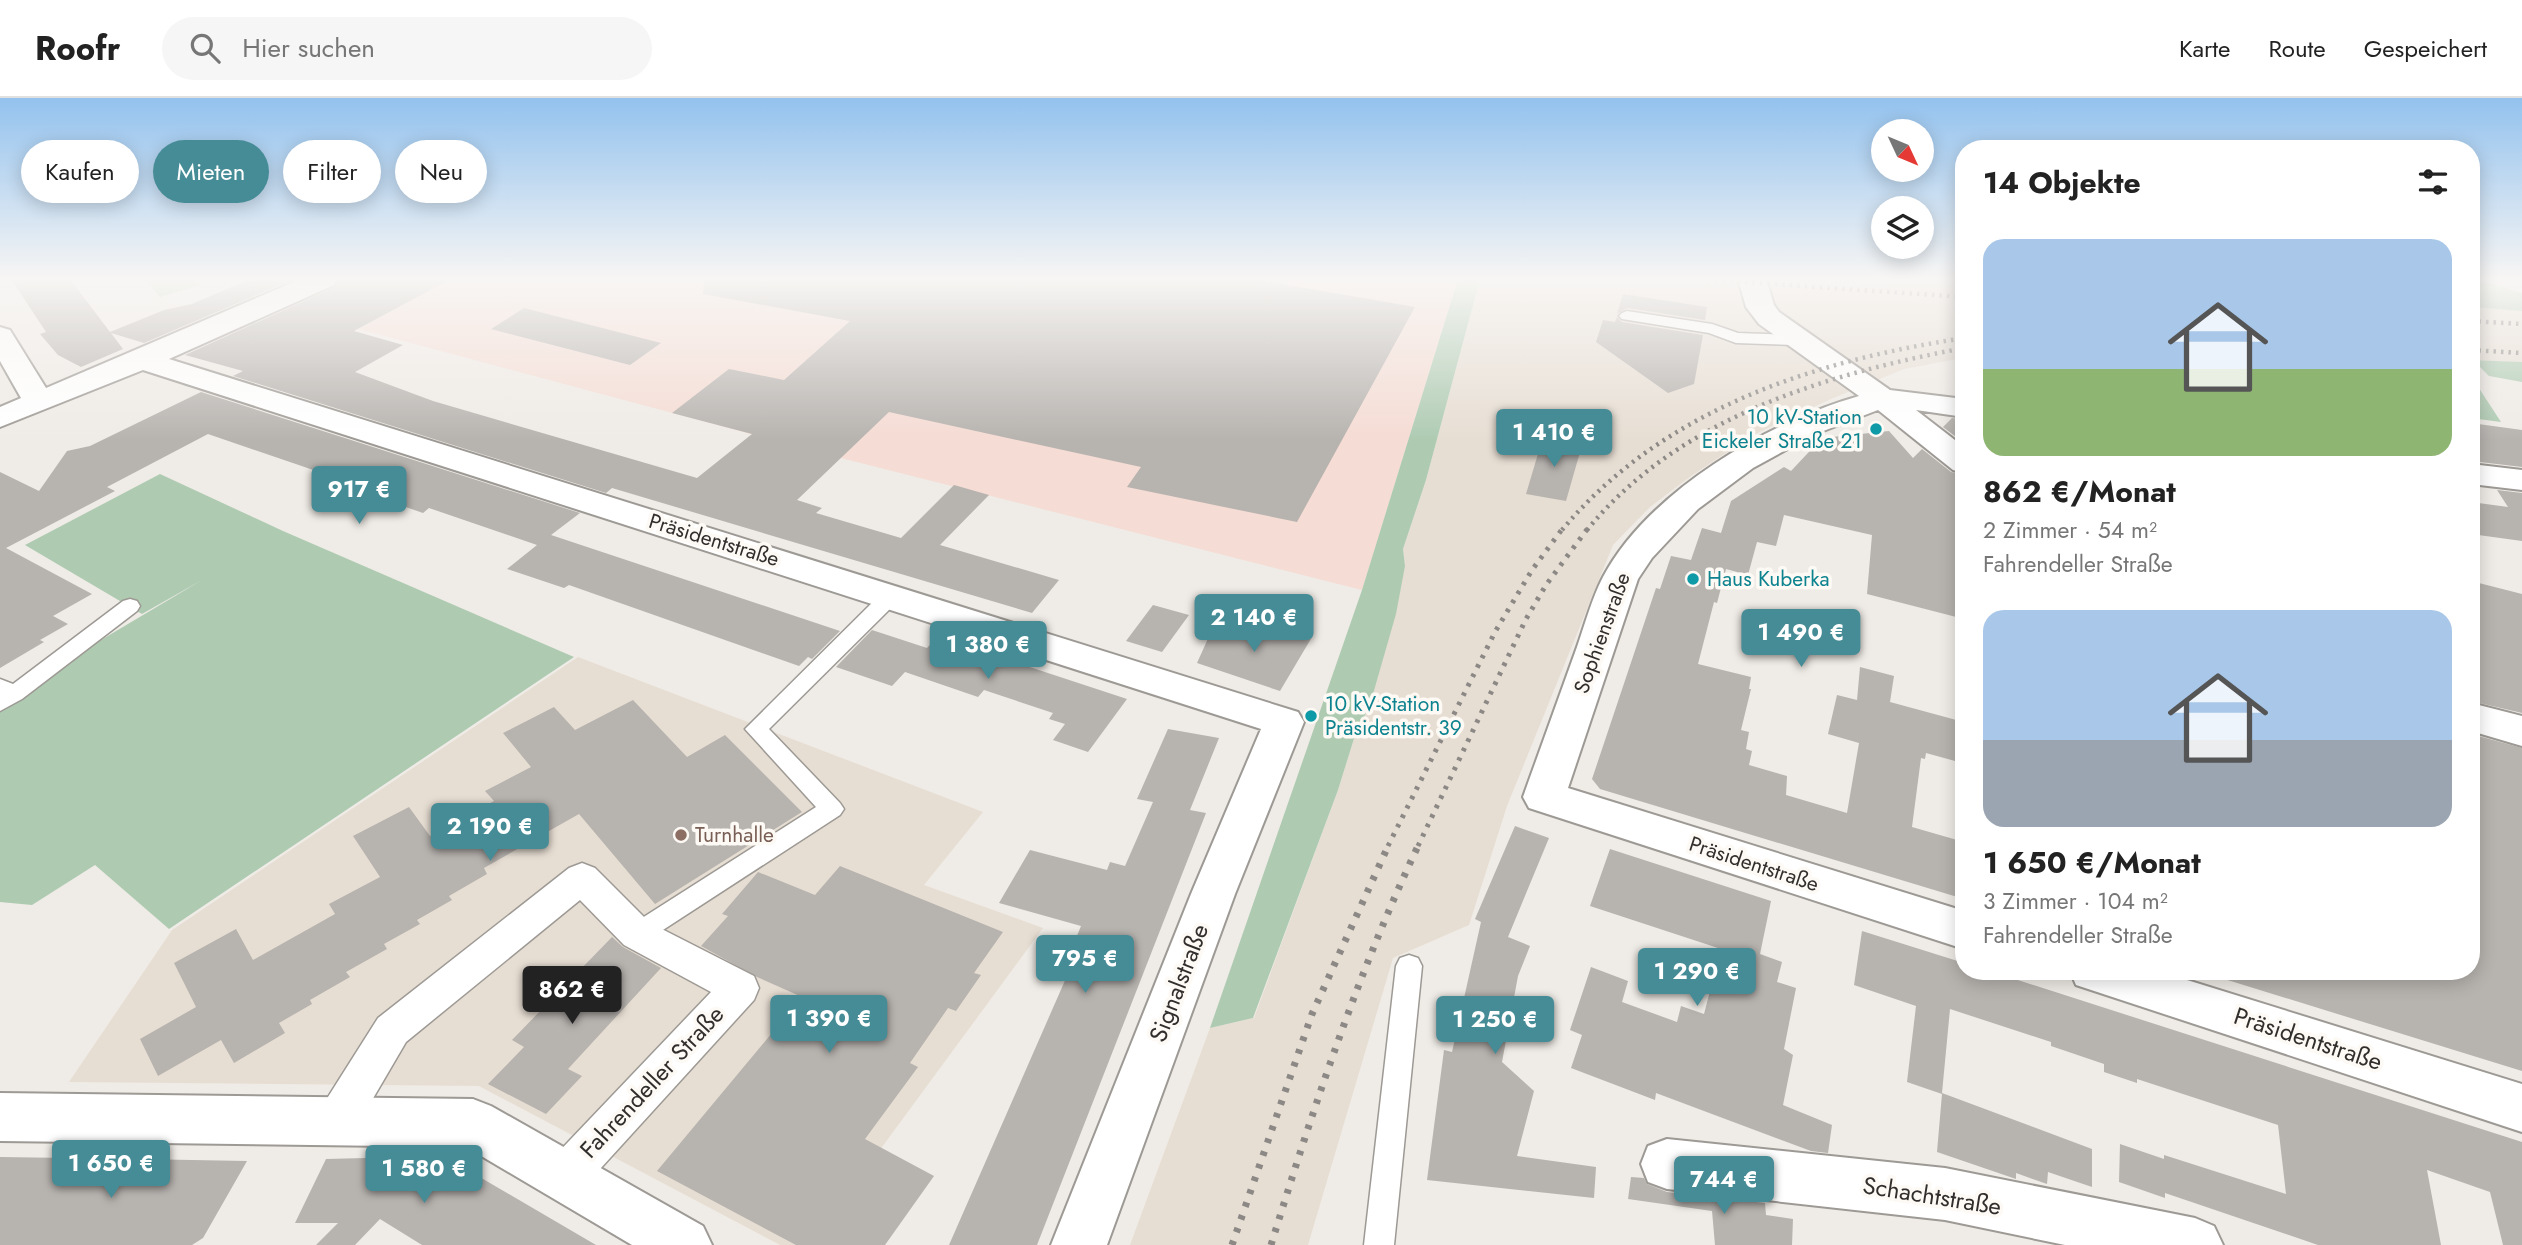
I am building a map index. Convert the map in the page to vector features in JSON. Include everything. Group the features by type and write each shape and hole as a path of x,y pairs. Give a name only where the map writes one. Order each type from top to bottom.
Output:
{"street":[{"path":"0,418 204,333"},
{"path":"1789,333 1884,400 1955,456"},
{"path":"0,336 39,402"},
{"name":"Präsidentstraße","path":"142,360 1284,722"},
{"path":"1884,400 1955,407"},
{"name":"Sophienstraße","path":"1544,797 1619,578 1639,547 1697,494 1737,463 1809,425 1884,400"},
{"path":"2480,475 2522,480"},
{"path":"2480,719 2522,731"},
{"name":"Signalstraße","path":"1079,1245 1213,894 1284,722"},
{"name":"Präsidentstraße","path":"1544,797 1955,927"},
{"name":"Fahrendeller Straße","path":"336,1122 392,1030 582,878 638,934 740,988 565,1176"},
{"name":"Präsidentstraße","path":"2127,980 2522,1108"},
{"name":"Fahrendeller Straße","path":"0,1117 474,1123 684,1245"},
{"name":"Schachtstraße","path":"1667,1164 1945,1194 2195,1245"}],"lane":[{"path":"1721,333 1736,338 1797,340"},
{"path":"638,934 832,809 757,729 891,596"},
{"path":"5,695 130,606"},
{"path":"1379,1245 1409,966"}],"shaded area":[{"path":"371,333 1441,333 1362,590 841,458"},
{"path":"1466,333 1955,333 1955,359 1904,369 1753,435 1650,507 1613,545 1507,806 1469,925 1393,958 1308,1245 1130,1245 1210,1028 1254,1018 1338,790 1357,729 1369,708 1405,566 1403,549 1426,480"},
{"path":"2480,333 2522,333 2522,362 2480,360"},
{"path":"578,657 983,812 924,885 1043,928 810,1245 780,1245 479,1086 69,1082 172,930"}],"green space":[{"path":"1441,333 1466,333 1426,480 1403,549 1405,566 1396,614 1369,708 1357,729 1338,790 1253,1018 1210,1028 1362,590"},
{"path":"2480,360 2522,362 2522,382 2489,376 2480,367"},
{"path":"2480,390 2501,422 2480,419"},
{"path":"160,474 283,531 574,657 169,929 95,865 32,905 0,902 0,700 202,580 142,614 25,545"}],"building":[{"path":"44,333 169,333 144,343 111,333 123,349 81,367 58,355 40,334"},
{"path":"235,333 359,333 403,345 355,372 433,401 697,478 752,434 672,413 729,369 784,380 837,333 1401,333 1297,522 1127,487 1141,467 889,412 797,500 822,508 816,513 901,538 954,485 989,495 940,545 1059,580 1032,613 612,488 606,493 233,376 243,371 185,355"},
{"path":"505,333 620,333 661,343 630,365"},
{"path":"1599,333 1688,333 1703,335 1694,384 1668,393 1596,342"},
{"path":"201,392 580,513 551,535 840,631 812,659 808,657 799,666 569,585 564,588 507,569 537,545 429,508 423,513 322,478 328,475 208,434 107,487 115,491 6,548 92,594 53,616 68,624 0,668 0,472 39,491 67,451 90,446"},
{"path":"1952,418 1955,418 1955,436 1943,427"},
{"path":"2480,424 2522,430 2522,467 2480,462"},
{"path":"1889,431 1913,458 1922,449 1955,473 1955,617 1867,594 1872,535 1784,515 1776,546 1757,542 1748,575 1726,569 1717,603 1714,602 1698,664 1751,677 1751,689 1741,730 1749,732 1746,749 1752,751 1749,765 1787,776 1786,795 1847,813 1859,743 1828,734 1837,695 1857,700 1860,667 1894,676 1890,702 1955,720 1955,761 1926,753 1925,759 1921,758 1912,827 1955,839 1955,896 1600,789 1592,779 1656,588 1660,589 1671,556 1691,560 1702,528 1721,533 1731,501 1784,467 1791,471 1822,438"},
{"path":"1543,437 1582,445 1566,501 1526,494"},
{"path":"2497,490 2522,493 2522,541 2480,535 2480,503 2508,507"},
{"path":"2480,583 2522,594 2522,713 2480,703"},
{"path":"1153,605 1189,615 1162,652 1126,641"},
{"path":"1215,623 1261,636 1264,632 1276,635 1280,628 1312,637 1280,691 1197,663"},
{"path":"872,630 927,648 942,632 999,653 996,656 1127,699 1088,752 1053,740 1065,724 1049,719 1053,713 984,690 978,697 905,672 892,686 836,667"},
{"path":"633,700 687,757 725,735 802,812 655,904 579,814 484,868 487,874 449,896 452,900 417,920 420,924 384,944 387,949 346,972 350,977 310,1000 312,1004 279,1023 285,1033 234,1063 221,1040 158,1076 140,1039 196,1007 174,963 236,929 253,960 335,914 329,904 380,877 353,836 409,807 430,836 494,801 485,791 531,767 503,733 554,707 575,730"},
{"path":"1168,729 1219,738 1190,810 1206,813 1037,1245 949,1245 1081,944 1074,943 1081,926 999,903 1030,850 1107,870 1110,862 1125,866 1153,802 1137,799"},
{"path":"2480,736 2522,748 2522,1071 2227,980 2480,980"},
{"path":"1515,826 1549,838 1508,937 1530,946 1518,976 1502,1062 1534,1091 1517,1156 1596,1167 1594,1198 1427,1180 1444,1050 1452,1052 1481,922 1475,919"},
{"path":"1610,849 1771,901 1760,954 1782,962 1777,982 1796,988 1784,1049 1793,1055 1783,1105 1832,1125 1828,1153 1811,1151 1656,1093 1655,1100 1571,1068 1582,1035 1570,1030 1591,967 1628,981 1622,1002 1677,1022 1681,1006 1704,1014 1721,949 1590,906"},
{"path":"840,866 1003,932 974,973 981,975 956,1011 948,1008 910,1063 918,1067 865,1139 934,1176 885,1245 796,1245 657,1171 802,997 757,977 701,946 728,916 722,914 758,872 815,895"},
{"path":"1862,931 1955,960 1955,980 2018,980 2522,1142 2522,1245 2503,1245 2490,1192 2427,1170 2441,1245 2318,1245 2165,1193 2165,1198 2119,1182 2120,1144 2164,1159 2164,1155 2286,1194 2278,1125 2137,1079 2137,1083 2104,1072 2104,1064 2051,1046 2051,1042 1950,1009 1942,1093 2092,1149 2092,1187 2048,1172 2047,1184 2016,1173 2016,1179 1937,1152 1942,1094 1907,1082 1916,1006 1854,985"},
{"path":"612,937 623,947 661,968 568,1069 582,1076 546,1114 488,1084 524,1047 512,1040"},
{"path":"407,1154 442,1155 596,1245 422,1245 380,1219 355,1245 316,1245 338,1223 295,1223 326,1159 405,1157"},
{"path":"0,1157 247,1161 203,1238 192,1245 0,1245"},
{"path":"1631,1177 1644,1178 1647,1184 1667,1192 1765,1203 1766,1215 1793,1219 1792,1245 1715,1245 1712,1211 1628,1199"}],"railway":[{"path":"1562,530 1602,488 1646,452 1694,422 1744,397 1797,377 1852,361 1955,340"},
{"path":"1587,530 1624,491 1665,458 1711,430 1759,406 1860,372 1955,350"},
{"path":"2480,351 2522,353"},
{"path":"1389,844 1495,632 1532,570 1563,528"},
{"path":"1418,846 1526,619 1546,585 1588,528"},
{"path":"1232,1245 1312,1014 1389,844"},
{"path":"1271,1245 1356,991 1419,844"}],"place":[{"name":"10 kV-Station Eickeler Straße 21","path":"1876,429"},
{"name":"Haus Kuberka","path":"1693,579"},
{"name":"10 kV-Station Präsidentstr. 39","path":"1311,716"},
{"name":"Turnhalle","path":"681,835"}]}
